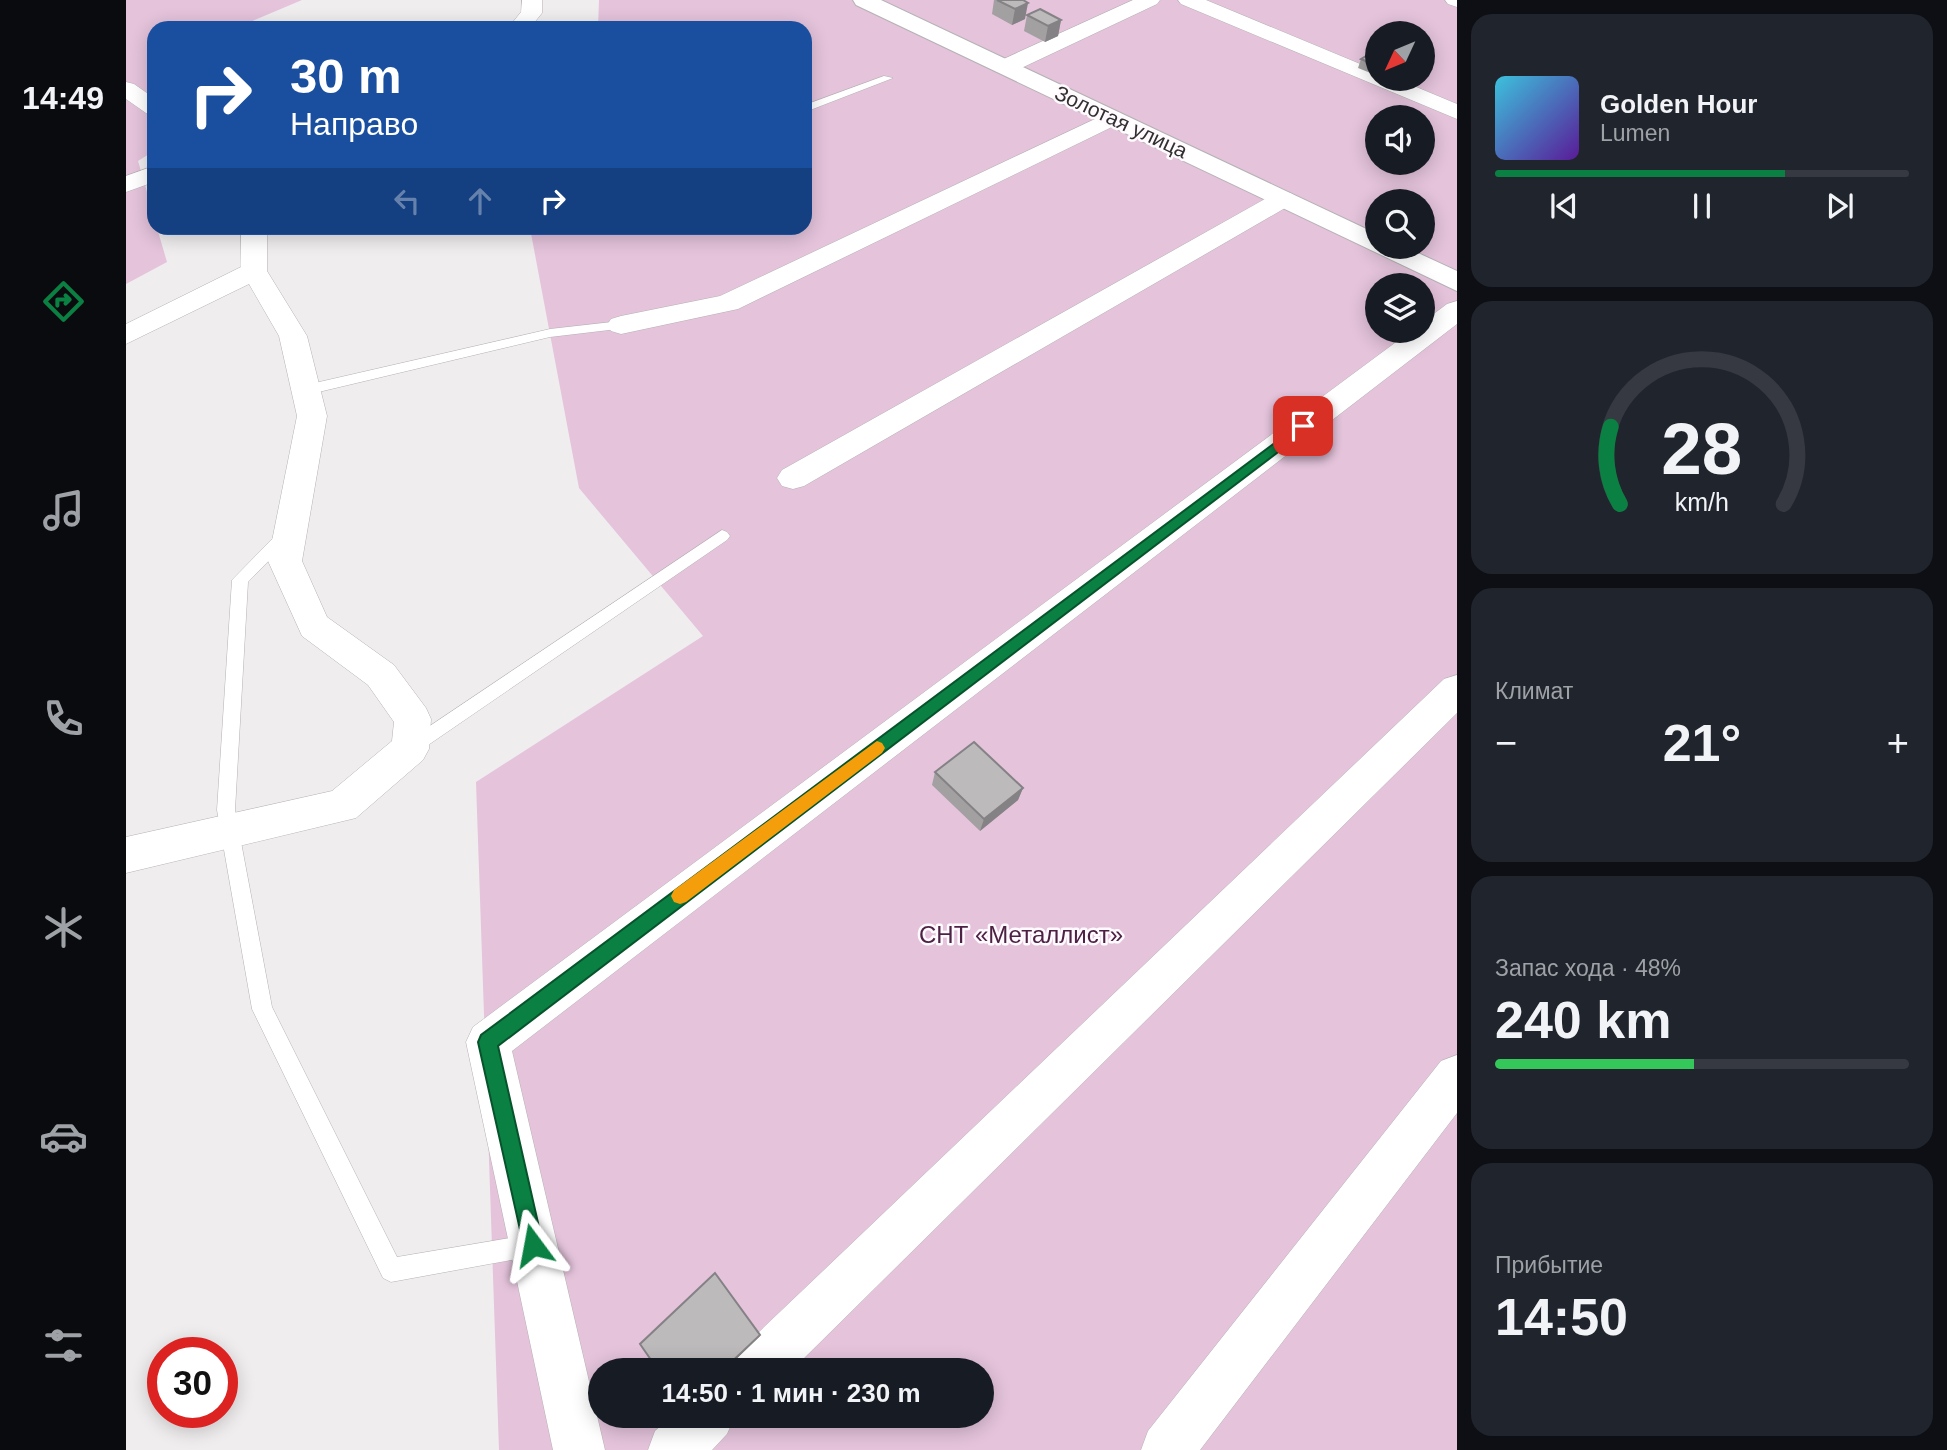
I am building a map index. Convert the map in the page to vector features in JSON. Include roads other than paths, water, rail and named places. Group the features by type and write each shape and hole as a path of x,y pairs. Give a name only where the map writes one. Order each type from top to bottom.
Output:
{"street":[{"path":"525,21 531,13 532,0"},
{"name":"Золотая улица","path":"864,0 1365,238"},
{"path":"1005,67 1150,0"},
{"path":"1188,0 1457,112"},
{"path":"126,89 147,103"},
{"path":"621,325 728,303 1112,118"},
{"path":"126,185 147,176"},
{"path":"793,478 1283,199"},
{"path":"126,855 342,806 410,749 413,719 381,675 314,626 285,561 312,416 293,336 254,271 254,235"},
{"path":"1408,259 1457,282"},
{"path":"126,335 254,271"},
{"path":"579,1450 488,1042 1457,310"},
{"path":"768,1358 1457,690"},
{"path":"1167,1450 1457,1077"},
{"path":"674,1450 697,1428"}],"lane":[{"path":"812,106 888,78"},
{"path":"306,390 550,333 621,325"},
{"path":"291,529 240,580 226,810 262,1009 391,1270 533,1245"},
{"path":"410,749 722,537"}],"park label":[{"name":"СНТ «Металлист»","path":"1021,935"}]}
